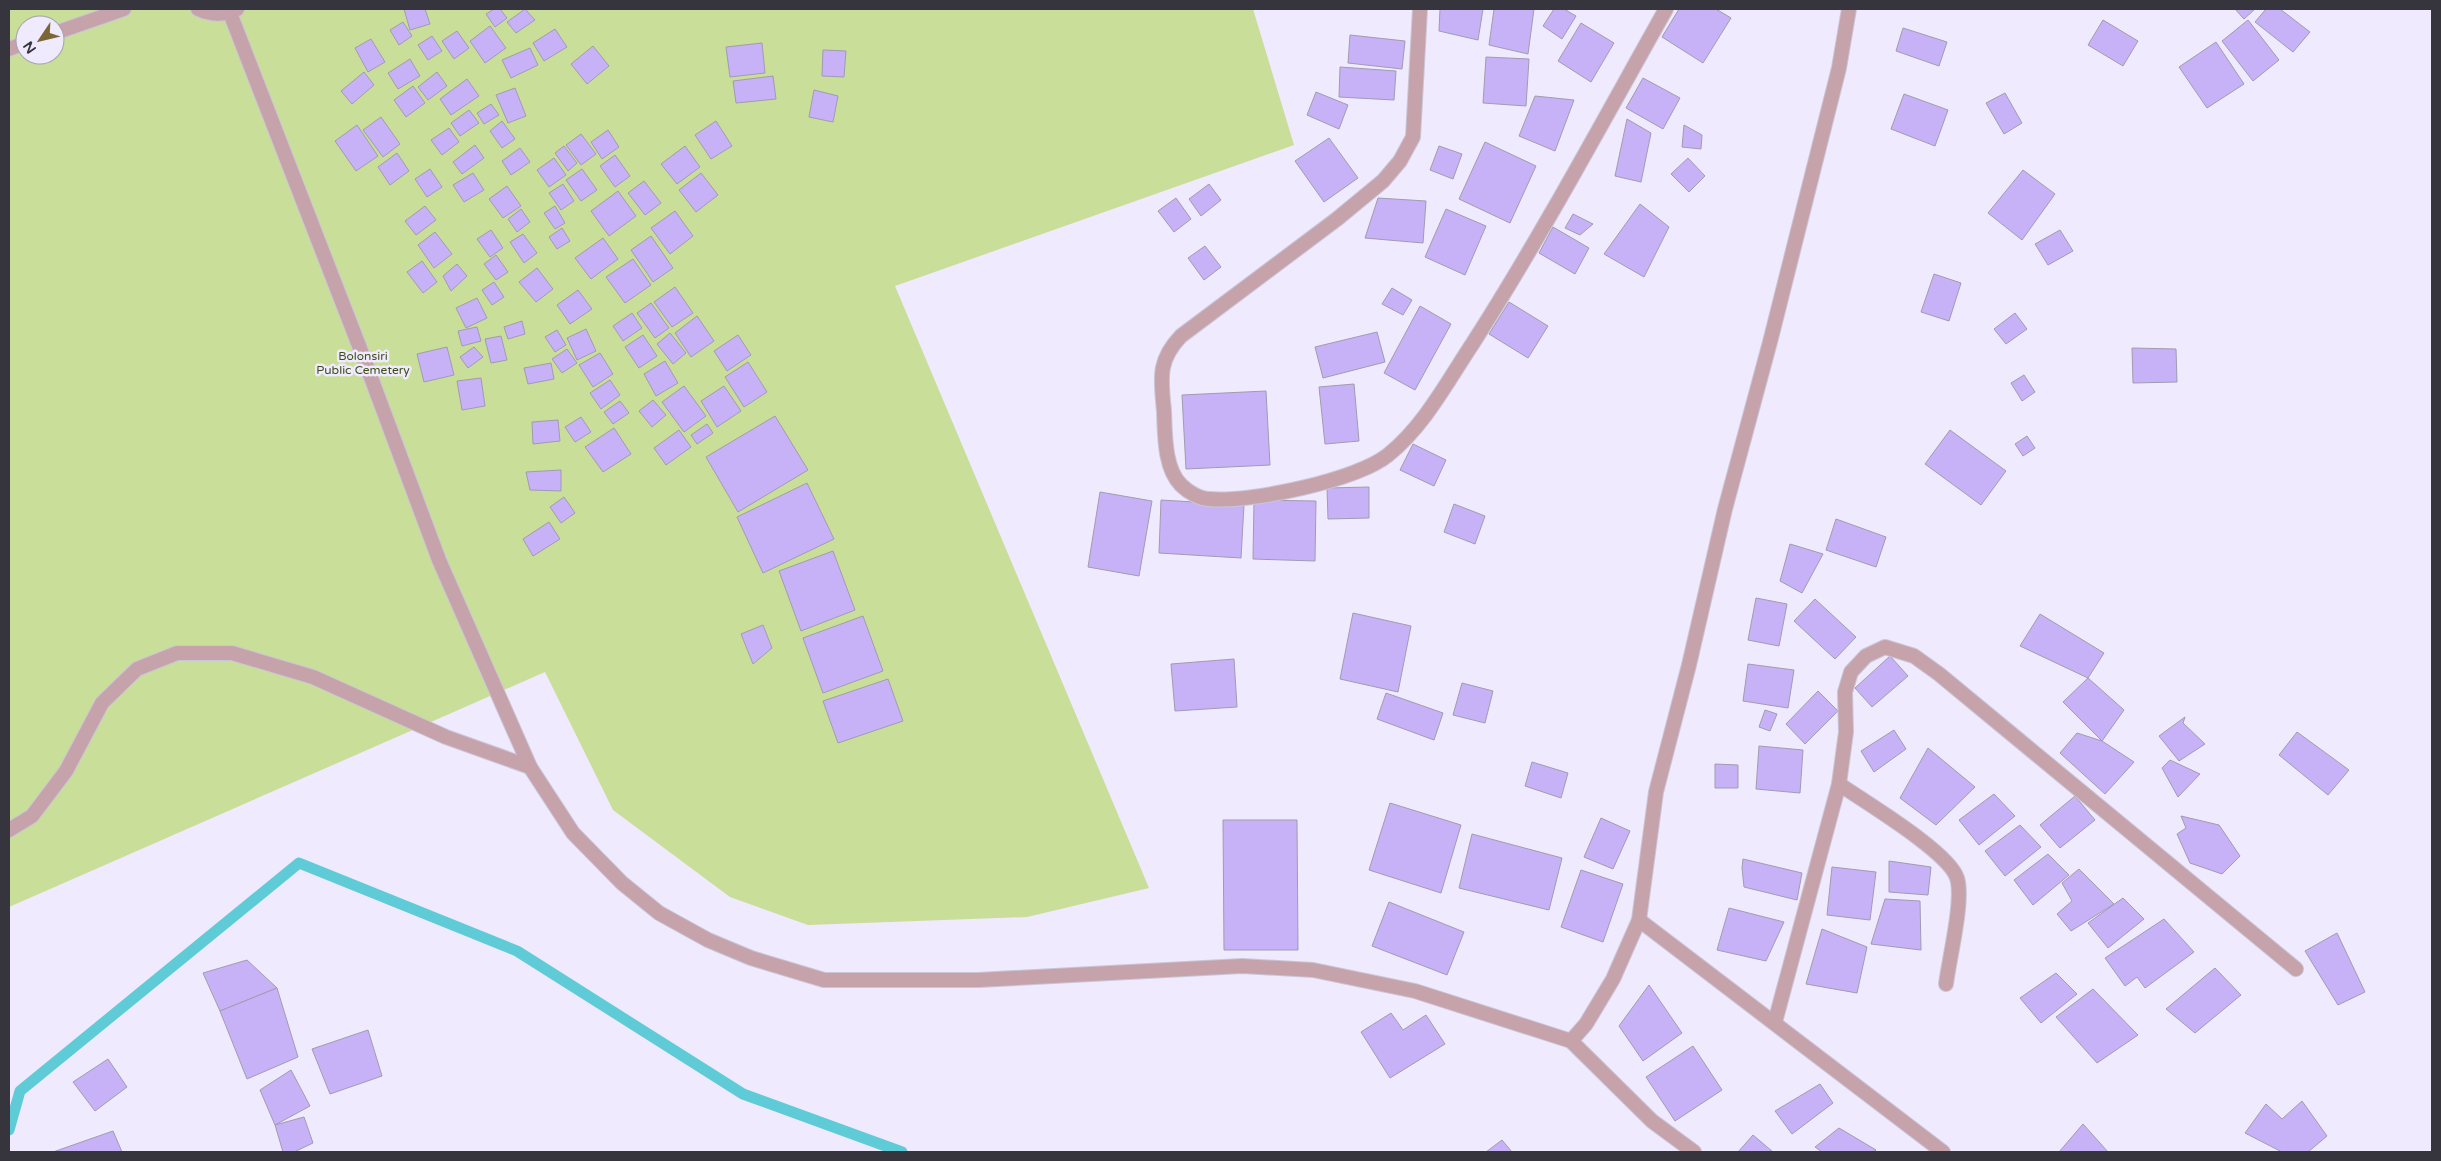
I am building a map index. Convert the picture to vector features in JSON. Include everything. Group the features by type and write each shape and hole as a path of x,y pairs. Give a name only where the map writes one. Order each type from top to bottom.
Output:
{"street":[{"path":"65,30 124,9"},
{"path":"198,9 215,14 234,11 439,560 530,767 573,833 622,883 659,913 708,940 750,958 824,980 978,980 1242,966 1313,970 1415,991 1571,1040 1652,1121 1694,1152"},
{"path":"1420,9 1413,137 1400,161 1383,181 1337,219 1181,336 1170,348 1164,359 1161,374 1166,447 1172,470 1180,484 1194,494 1208,500 1270,494 1334,480 1386,457 1411,434 1430,409 1504,295 1666,9"},
{"path":"1571,1040 1586,1024 1613,979 1639,920 1656,792 1689,665 1725,509 1770,342 1839,68 1849,9"},
{"path":"1775,1022 1839,784 1846,732 1845,692 1851,672 1866,656 1885,647 1914,656 1954,686 2296,969"},
{"path":"9,830 32,816 66,771 102,703 137,670 177,653 232,653 313,677 446,737 530,767"},
{"path":"1839,784 1944,858 1957,878 1959,900 1946,984"},
{"path":"1639,920 1943,1152"}],"green space":[{"name":"Bolonsiri Public Cemetery","path":"9,9 1253,9 1294,145 895,286 1149,888 1027,917 808,925 730,897 613,810 545,672 9,907"}],"building":[{"path":"404,9 425,9 430,24 410,30"},
{"path":"494,9 500,9 507,18 495,27 486,14"},
{"path":"525,9 535,20 516,33 507,22"},
{"path":"1440,9 1483,9 1478,40 1439,31"},
{"path":"1494,9 1534,9 1528,54 1489,45"},
{"path":"1554,9 1564,9 1576,16 1562,39 1543,26"},
{"path":"1679,9 1716,9 1731,18 1703,63 1662,37"},
{"path":"2235,9 2255,9 2244,19"},
{"path":"2266,9 2280,9 2310,32 2293,52 2255,22"},
{"path":"2103,20 2138,41 2123,66 2088,45"},
{"path":"2248,20 2279,60 2253,81 2222,41"},
{"path":"403,22 412,36 399,45 390,30"},
{"path":"1581,23 1614,43 1591,82 1558,61"},
{"path":"490,26 506,48 485,63 470,41"},
{"path":"1903,28 1947,42 1939,66 1896,51"},
{"path":"555,29 567,47 544,61 533,43"},
{"path":"457,31 469,48 454,59 442,41"},
{"path":"1350,35 1405,41 1402,69 1348,63"},
{"path":"432,36 442,51 428,60 418,45"},
{"path":"371,39 385,62 368,72 355,48"},
{"path":"2216,42 2244,84 2207,108 2179,67"},
{"path":"762,43 765,73 730,77 726,47"},
{"path":"593,46 609,66 587,84 571,64"},
{"path":"530,48 538,65 511,78 502,60"},
{"path":"823,50 846,51 844,77 822,76"},
{"path":"1486,57 1529,59 1526,106 1483,103"},
{"path":"410,59 420,76 398,89 388,73"},
{"path":"1340,67 1396,71 1394,100 1339,97"},
{"path":"364,72 374,85 352,104 341,91"},
{"path":"437,72 447,86 428,100 418,87"},
{"path":"773,76 776,99 736,103 733,81"},
{"path":"1643,78 1680,98 1663,129 1626,108"},
{"path":"467,79 479,96 451,115 440,99"},
{"path":"413,86 425,103 406,117 394,100"},
{"path":"515,88 526,116 508,123 496,95"},
{"path":"814,90 838,96 833,122 809,117"},
{"path":"1316,92 1348,105 1339,129 1307,115"},
{"path":"2005,93 2022,123 2004,134 1986,103"},
{"path":"1904,94 1948,110 1935,146 1891,129"},
{"path":"1535,96 1574,100 1555,151 1519,136"},
{"path":"491,104 499,115 484,124 477,113"},
{"path":"469,110 479,123 460,136 451,123"},
{"path":"381,117 400,144 383,157 363,130"},
{"path":"1627,119 1651,133 1641,182 1615,176"},
{"path":"502,121 515,139 502,148 490,131"},
{"path":"716,121 732,146 711,159 695,135"},
{"path":"357,125 378,156 356,171 335,141"},
{"path":"1684,125 1702,135 1701,149 1682,147"},
{"path":"449,128 459,142 442,155 431,140"},
{"path":"608,130 619,147 602,159 591,142"},
{"path":"581,134 596,154 581,165 566,145"},
{"path":"1329,138 1358,178 1324,202 1295,161"},
{"path":"1485,142 1536,166 1510,223 1459,199"},
{"path":"475,145 484,158 462,174 453,162"},
{"path":"564,146 577,163 568,171 555,153"},
{"path":"685,146 700,167 677,184 661,164"},
{"path":"1439,146 1462,154 1453,179 1430,170"},
{"path":"520,148 530,162 511,175 502,161"},
{"path":"397,153 409,171 390,185 378,167"},
{"path":"615,155 630,176 615,187 600,166"},
{"path":"554,158 566,175 549,187 537,170"},
{"path":"1688,158 1705,176 1689,192 1671,174"},
{"path":"430,169 442,187 427,197 415,179"},
{"path":"582,169 597,190 581,201 566,180"},
{"path":"2023,170 2055,194 2022,240 1988,213"},
{"path":"473,173 484,190 464,202 453,185"},
{"path":"701,173 718,195 696,212 679,190"},
{"path":"644,181 661,203 645,215 628,193"},
{"path":"563,184 574,201 561,210 549,193"},
{"path":"1209,184 1221,200 1201,216 1189,199"},
{"path":"507,186 521,206 503,218 489,199"},
{"path":"618,191 636,216 609,236 591,211"},
{"path":"1176,198 1191,219 1174,232 1158,211"},
{"path":"1378,198 1426,201 1423,243 1365,238"},
{"path":"1640,204 1669,227 1644,277 1604,254"},
{"path":"425,206 436,220 416,235 405,221"},
{"path":"555,206 565,223 555,229 544,213"},
{"path":"521,209 530,222 517,232 508,219"},
{"path":"1446,209 1486,226 1465,275 1425,257"},
{"path":"675,211 693,236 670,254 651,228"},
{"path":"1573,214 1593,224 1580,235 1565,228"},
{"path":"1553,227 1589,248 1575,274 1539,253"},
{"path":"562,228 570,241 557,249 549,237"},
{"path":"491,230 503,248 490,257 477,239"},
{"path":"2060,230 2073,251 2048,265 2035,244"},
{"path":"435,232 452,254 434,268 418,245"},
{"path":"523,234 537,253 524,263 510,242"},
{"path":"651,236 673,268 653,282 631,250"},
{"path":"603,238 618,259 591,279 575,258"},
{"path":"1205,246 1221,267 1204,280 1188,258"},
{"path":"496,255 508,272 496,280 484,264"},
{"path":"633,259 651,285 625,303 606,277"},
{"path":"422,261 437,282 423,293 407,272"},
{"path":"457,264 467,276 451,291 443,276"},
{"path":"537,268 553,289 536,302 519,282"},
{"path":"1934,274 1961,283 1949,321 1921,312"},
{"path":"494,282 504,297 492,305 482,290"},
{"path":"675,287 693,313 672,327 654,302"},
{"path":"1392,288 1412,300 1403,315 1382,304"},
{"path":"578,290 592,309 570,324 557,305"},
{"path":"477,298 487,318 466,328 456,308"},
{"path":"1509,302 1548,326 1528,358 1489,334"},
{"path":"651,303 669,328 655,338 637,313"},
{"path":"1420,306 1451,324 1415,390 1384,373"},
{"path":"632,313 642,328 623,341 613,326"},
{"path":"2015,313 2027,329 2006,344 1994,329"},
{"path":"697,316 714,341 691,357 675,333"},
{"path":"522,321 525,334 508,339 504,327"},
{"path":"477,327 481,341 462,346 458,331"},
{"path":"586,329 596,351 577,360 567,338"},
{"path":"557,330 566,345 555,352 545,337"},
{"path":"1377,332 1385,362 1323,378 1315,347"},
{"path":"670,333 686,353 673,364 657,344"},
{"path":"643,335 657,356 639,368 625,347"},
{"path":"738,335 751,355 727,371 714,351"},
{"path":"501,336 507,360 491,363 485,339"},
{"path":"447,347 454,375 424,382 417,354"},
{"path":"474,347 483,357 468,368 460,357"},
{"path":"2132,348 2176,349 2177,382 2133,383"},
{"path":"567,349 577,363 562,373 552,359"},
{"path":"600,353 613,374 593,387 579,365"},
{"path":"665,361 678,383 656,396 644,374"},
{"path":"748,362 767,392 744,407 725,377"},
{"path":"551,363 554,379 528,384 524,368"},
{"path":"2024,375 2035,392 2022,401 2011,383"},
{"path":"481,378 485,406 462,410 457,381"},
{"path":"610,380 620,395 601,409 590,393"},
{"path":"1354,384 1359,441 1325,444 1319,387"},
{"path":"684,386 706,416 684,432 662,402"},
{"path":"724,386 741,411 717,427 701,401"},
{"path":"1266,391 1270,465 1186,469 1182,395"},
{"path":"653,400 666,415 652,427 639,411"},
{"path":"620,401 629,413 613,424 604,412"},
{"path":"775,416 808,470 738,512 706,457"},
{"path":"581,417 591,432 575,442 565,427"},
{"path":"558,420 560,441 533,444 532,422"},
{"path":"707,424 713,433 697,444 691,435"},
{"path":"614,428 631,454 603,472 585,447"},
{"path":"679,430 691,447 666,465 654,448"},
{"path":"1950,430 2006,471 1981,505 1925,464"},
{"path":"2027,436 2035,448 2023,456 2015,444"},
{"path":"1413,444 1446,460 1434,486 1400,470"},
{"path":"561,470 561,491 530,490 526,472"},
{"path":"807,483 834,539 763,573 737,517"},
{"path":"1369,487 1369,518 1328,519 1327,488"},
{"path":"1100,492 1152,501 1139,576 1088,567"},
{"path":"564,497 575,513 561,523 550,507"},
{"path":"1161,500 1244,505 1241,558 1159,553"},
{"path":"1254,500 1316,501 1315,561 1253,559"},
{"path":"1454,504 1485,516 1475,544 1444,532"},
{"path":"1836,519 1886,537 1876,567 1826,550"},
{"path":"549,522 560,539 533,556 523,539"},
{"path":"1790,544 1823,554 1802,593 1780,581"},
{"path":"833,551 855,610 801,631 779,571"},
{"path":"1756,598 1787,604 1779,646 1748,640"},
{"path":"1815,599 1856,637 1835,659 1794,621"},
{"path":"1353,613 1411,626 1398,692 1340,679"},
{"path":"2040,614 2104,653 2088,678 2020,646"},
{"path":"863,616 883,671 823,693 803,638"},
{"path":"763,625 772,648 753,664 741,634"},
{"path":"1890,656 1908,676 1872,707 1855,688"},
{"path":"1234,659 1237,707 1175,711 1171,664"},
{"path":"1748,664 1794,670 1788,708 1743,701"},
{"path":"2088,678 2124,710 2102,741 2063,702"},
{"path":"888,679 903,721 838,743 823,701"},
{"path":"1462,683 1493,691 1485,723 1453,715"},
{"path":"1818,691 1838,711 1805,744 1786,724"},
{"path":"1386,693 1443,713 1434,740 1377,719"},
{"path":"1765,710 1777,714 1770,731 1759,727"},
{"path":"2185,717 2183,723 2205,744 2179,761 2159,736"},
{"path":"1894,730 1906,749 1874,772 1861,751"},
{"path":"2297,732 2349,770 2328,795 2279,755"},
{"path":"2077,733 2102,741 2134,762 2105,794 2060,753"},
{"path":"1759,746 1803,750 1800,793 1756,789"},
{"path":"1928,748 1975,787 1936,825 1900,798"},
{"path":"2170,760 2200,774 2178,797 2162,768"},
{"path":"1532,762 1568,773 1561,798 1525,786"},
{"path":"1715,764 1738,765 1738,788 1715,788"},
{"path":"1994,794 2015,816 1979,845 1959,820"},
{"path":"2075,796 2095,820 2060,848 2040,825"},
{"path":"1390,803 1461,825 1441,893 1369,870"},
{"path":"2181,816 2219,825 2240,856 2222,874 2190,863 2177,834 2186,828"},
{"path":"1601,818 1630,831 1613,869 1584,857"},
{"path":"1223,820 1297,820 1298,950 1224,950"},
{"path":"2020,825 2041,847 2005,876 1985,851"},
{"path":"1472,834 1562,858 1549,910 1459,888"},
{"path":"2048,854 2069,875 2033,905 2014,880"},
{"path":"1743,859 1802,873 1797,900 1744,887"},
{"path":"1889,861 1931,867 1928,895 1889,892"},
{"path":"1832,867 1876,872 1870,920 1827,915"},
{"path":"2079,869 2114,904 2071,931 2057,914 2072,901 2062,883"},
{"path":"1581,870 1623,884 1603,942 1561,927"},
{"path":"2123,898 2144,919 2108,948 2088,923"},
{"path":"1885,899 1920,901 1921,950 1871,944"},
{"path":"1389,902 1464,932 1447,975 1372,946"},
{"path":"1729,908 1784,922 1766,961 1717,950"},
{"path":"2164,919 2194,952 2145,988 2137,977 2125,986 2105,958"},
{"path":"1822,929 1867,947 1857,993 1806,984"},
{"path":"2337,933 2365,992 2338,1005 2305,951"},
{"path":"247,960 277,988 220,1011 203,973"},
{"path":"2215,968 2241,995 2195,1033 2166,1009"},
{"path":"2056,973 2077,994 2041,1023 2020,998"},
{"path":"1649,985 1682,1033 1643,1061 1619,1026"},
{"path":"277,988 298,1057 247,1079 220,1011"},
{"path":"2093,989 2138,1035 2097,1063 2056,1017"},
{"path":"1391,1013 1403,1030 1426,1015 1445,1044 1390,1078 1361,1032"},
{"path":"368,1030 382,1076 330,1094 312,1049"},
{"path":"1693,1046 1722,1090 1675,1121 1646,1077"},
{"path":"108,1059 127,1087 95,1111 73,1082"},
{"path":"291,1070 310,1106 275,1125 260,1090"},
{"path":"1820,1084 1833,1103 1792,1134 1775,1111"},
{"path":"2302,1101 2327,1136 2308,1152 2282,1152 2245,1133 2266,1104 2282,1119"},
{"path":"304,1117 313,1143 294,1152 283,1152 275,1125"},
{"path":"2083,1124 2108,1152 2059,1152"},
{"path":"1839,1128 1876,1150 1873,1152 1822,1152 1815,1147"},
{"path":"113,1131 122,1152 53,1152"},
{"path":"1753,1135 1773,1152 1738,1152"},
{"path":"1502,1140 1512,1152 1486,1152"}],"waterway":[{"path":"9,1130 20,1091 299,863 517,951 743,1094 902,1152"}]}
